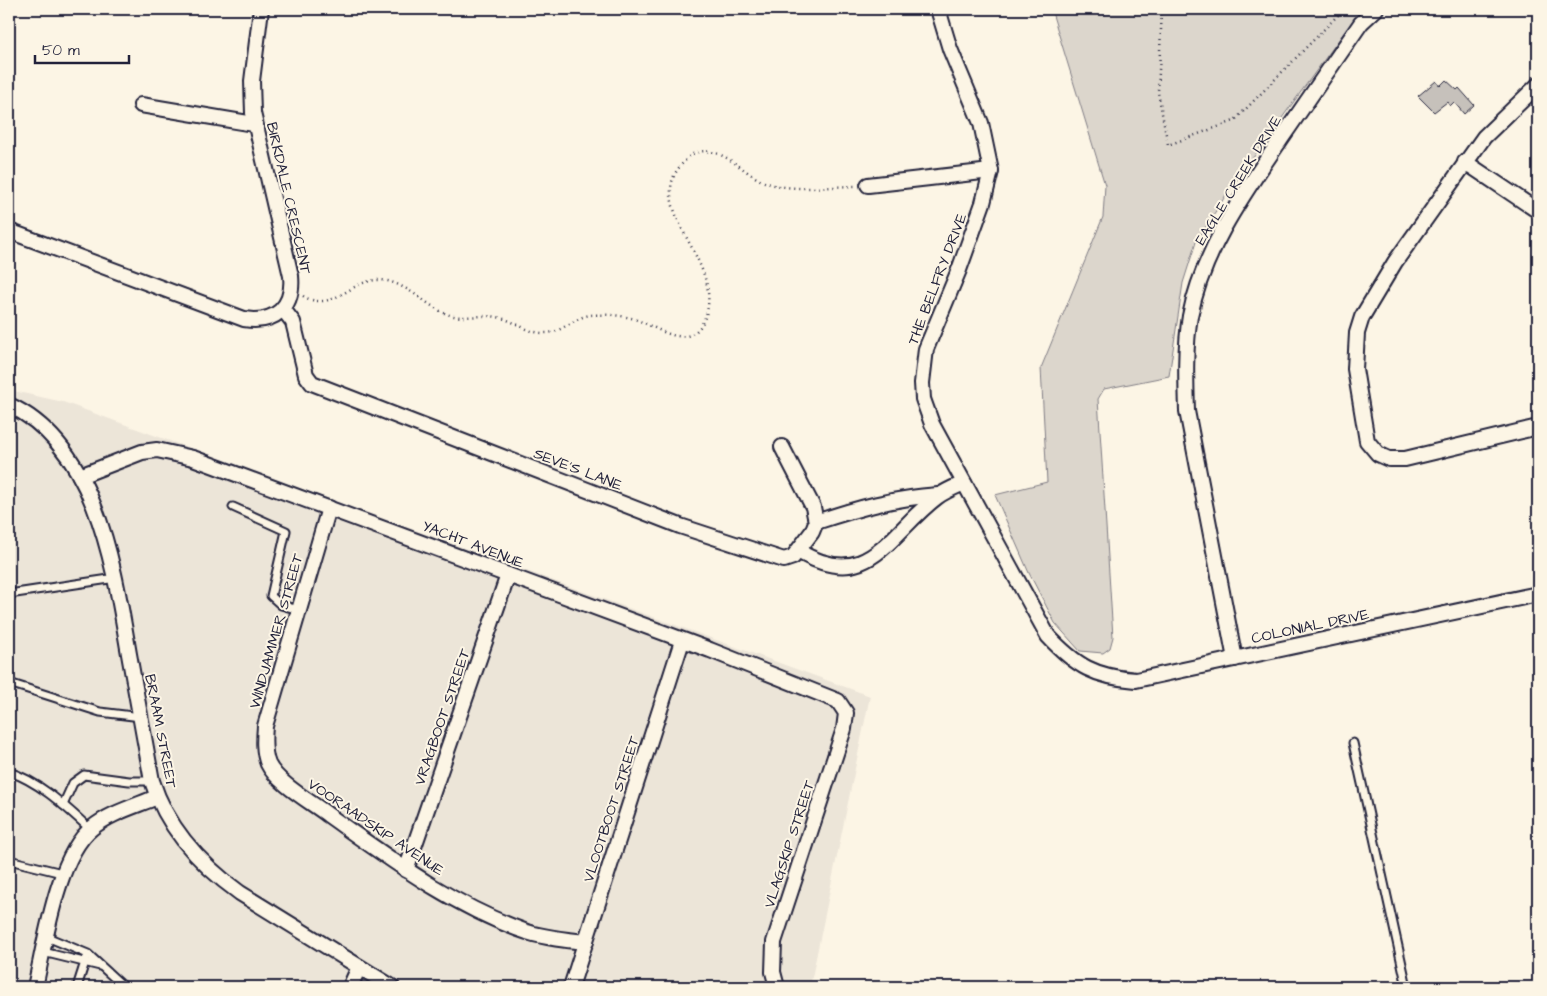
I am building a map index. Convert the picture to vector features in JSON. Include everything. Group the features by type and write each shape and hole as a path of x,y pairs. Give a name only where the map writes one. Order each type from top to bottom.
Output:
{"street":[{"name":"BIRKDALE CRESCENT","path":"261,9 252,81 254,124 292,290 283,309"},
{"name":"THE BELFRY DRIVE","path":"938,9 950,49 981,123 991,171 980,211 959,270 926,349 922,368 923,399 932,424 1048,636 1067,657 1089,671"},
{"name":"EAGLE CREEK DRIVE","path":"1235,659 1187,411 1186,380 1190,317 1202,274 1219,236 1257,174 1361,23 1376,9"},
{"path":"1538,85 1489,131 1395,262 1362,317 1357,334 1355,369 1367,442 1378,454 1389,459 1405,459 1538,427"},
{"path":"141,105 254,124"},
{"path":"1465,162 1538,211"},
{"path":"868,186 991,171"},
{"path":"9,231 244,319 258,321 268,319 283,309"},
{"name":"SEVE'S LANE","path":"283,309 293,322 306,375 312,383 680,526 771,558 784,560 793,557 798,551"},
{"name":"BRAAM STREET","path":"9,404 43,426 67,454 80,476 103,534 116,578 152,781 157,797 185,842 220,879 392,987"},
{"path":"782,447 813,507 816,522 812,532 798,551 817,562 839,567 855,566 868,560 938,496 964,483"},
{"name":"YACHT AVENUE","path":"80,476 142,452 157,450 193,458 508,575 838,701 846,713"},
{"path":"816,522 862,507 901,498 938,496"},
{"name":"WINDJAMMER STREET","path":"268,764 265,751 265,726 329,508"},
{"name":"VRAGBOOT STREET","path":"406,870 508,575"},
{"name":"COLONIAL DRIVE","path":"1089,671 1112,678 1136,680 1538,594"},
{"name":"VLOOTBOOT STREET","path":"571,987 682,641"},
{"name":"VLAGSKIP STREET","path":"777,987 773,972 774,942 840,740 846,713"},
{"name":"VOORAADSKIP AVENUE","path":"268,764 292,788 406,870 465,904 527,932 586,942"},
{"path":"35,987 62,872 82,837 90,829 112,816 157,797"},
{"path":"350,987 359,967"}],"lane":[{"path":"233,507 286,531 272,596 281,605 299,610"},
{"path":"9,594 116,578"},
{"path":"9,683 100,712 140,717"},
{"path":"1352,742 1406,987"},
{"path":"9,772 18,774 63,805 90,829"},
{"path":"63,805 73,783 84,775 129,781 152,781"},
{"path":"9,860 62,872"},
{"path":"47,937 88,954 124,987"},
{"path":"43,952 85,964 100,966"},
{"path":"77,987 88,954"}],"path":[{"path":"1162,9 1158,92 1168,145 1234,121 1344,9"},
{"path":"292,290 312,302 330,301 363,283 381,280 412,291 451,316 489,315 503,318 530,330 547,334 588,316 600,315 636,319 667,335 682,337 692,333 703,323 709,304 708,286 699,258 678,225 671,198 674,180 679,168 694,153 709,152 736,163 763,181 790,187 868,186"}],"shaded area":[{"path":"1051,9 1366,9 1348,27 1226,195 1196,242 1183,283 1169,376 1104,389 1098,399 1113,637 1110,648 1103,653 1080,651 1055,623 1029,573 995,495 1047,482 1041,368 1103,217 1105,185"},
{"path":"9,390 63,402 870,696 810,987 9,987"}],"building":[{"path":"1446,80 1457,90 1459,88 1474,105 1464,114 1454,102 1450,106 1447,102 1434,112 1418,96 1436,81 1440,86"}]}
